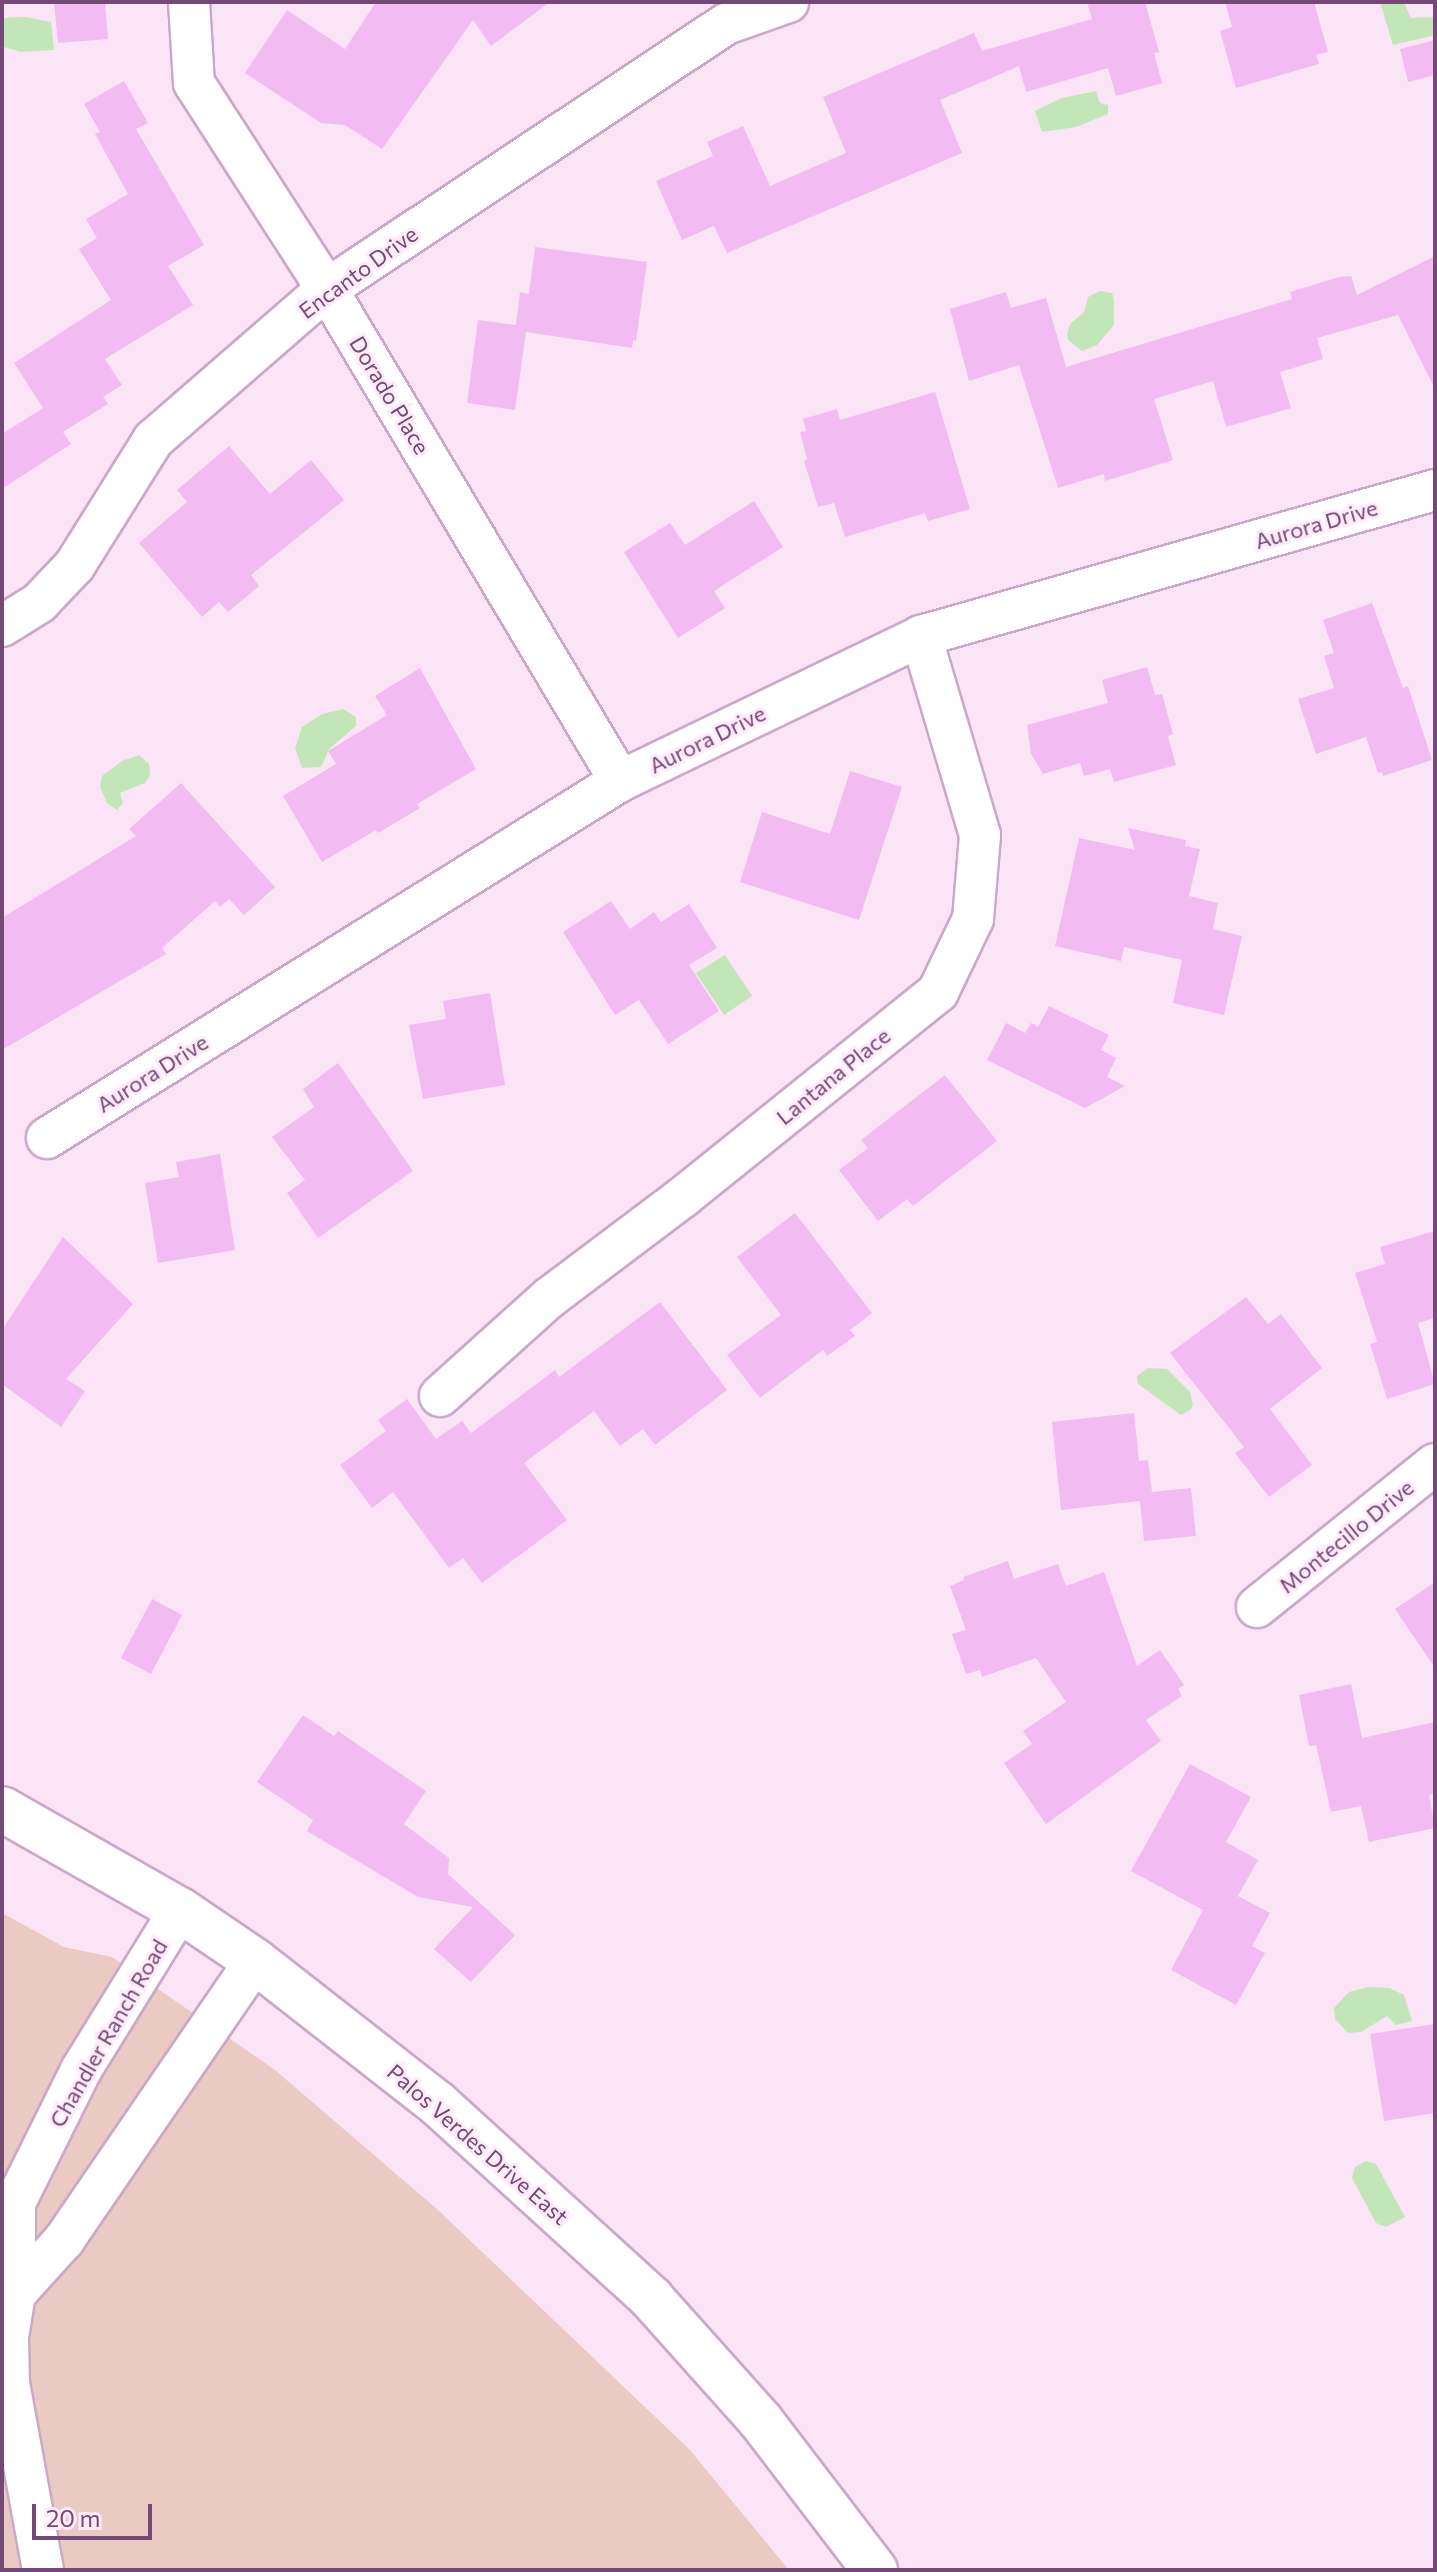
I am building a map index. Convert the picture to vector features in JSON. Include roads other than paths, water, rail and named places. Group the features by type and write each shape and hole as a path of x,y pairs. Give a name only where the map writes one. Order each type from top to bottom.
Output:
{"main road":[{"name":"Palos Verdes Drive East","path":"2,1809 180,1910 255,1961 437,2103 651,2298 761,2421 875,2570"}],"street":[{"name":"Dorado Place","path":"189,2 194,83 327,289 620,781"},
{"name":"Encanto Drive","path":"2,626 39,603 75,565 153,440 327,289 726,24 788,2"},
{"name":"Aurora Drive","path":"47,1138 620,781 921,636 1435,490"},
{"name":"Lantana Place","path":"440,1396 549,1298 683,1197 938,992 973,919 980,835 921,636"},
{"name":"Montecillo Drive","path":"1257,1607 1435,1464"},
{"name":"Chandler Ranch Road","path":"43,2570 9,2382 8,2337 15,2294 15,2203 81,2070 180,1910"},
{"path":"15,2294 64,2240 255,1961"}]}
